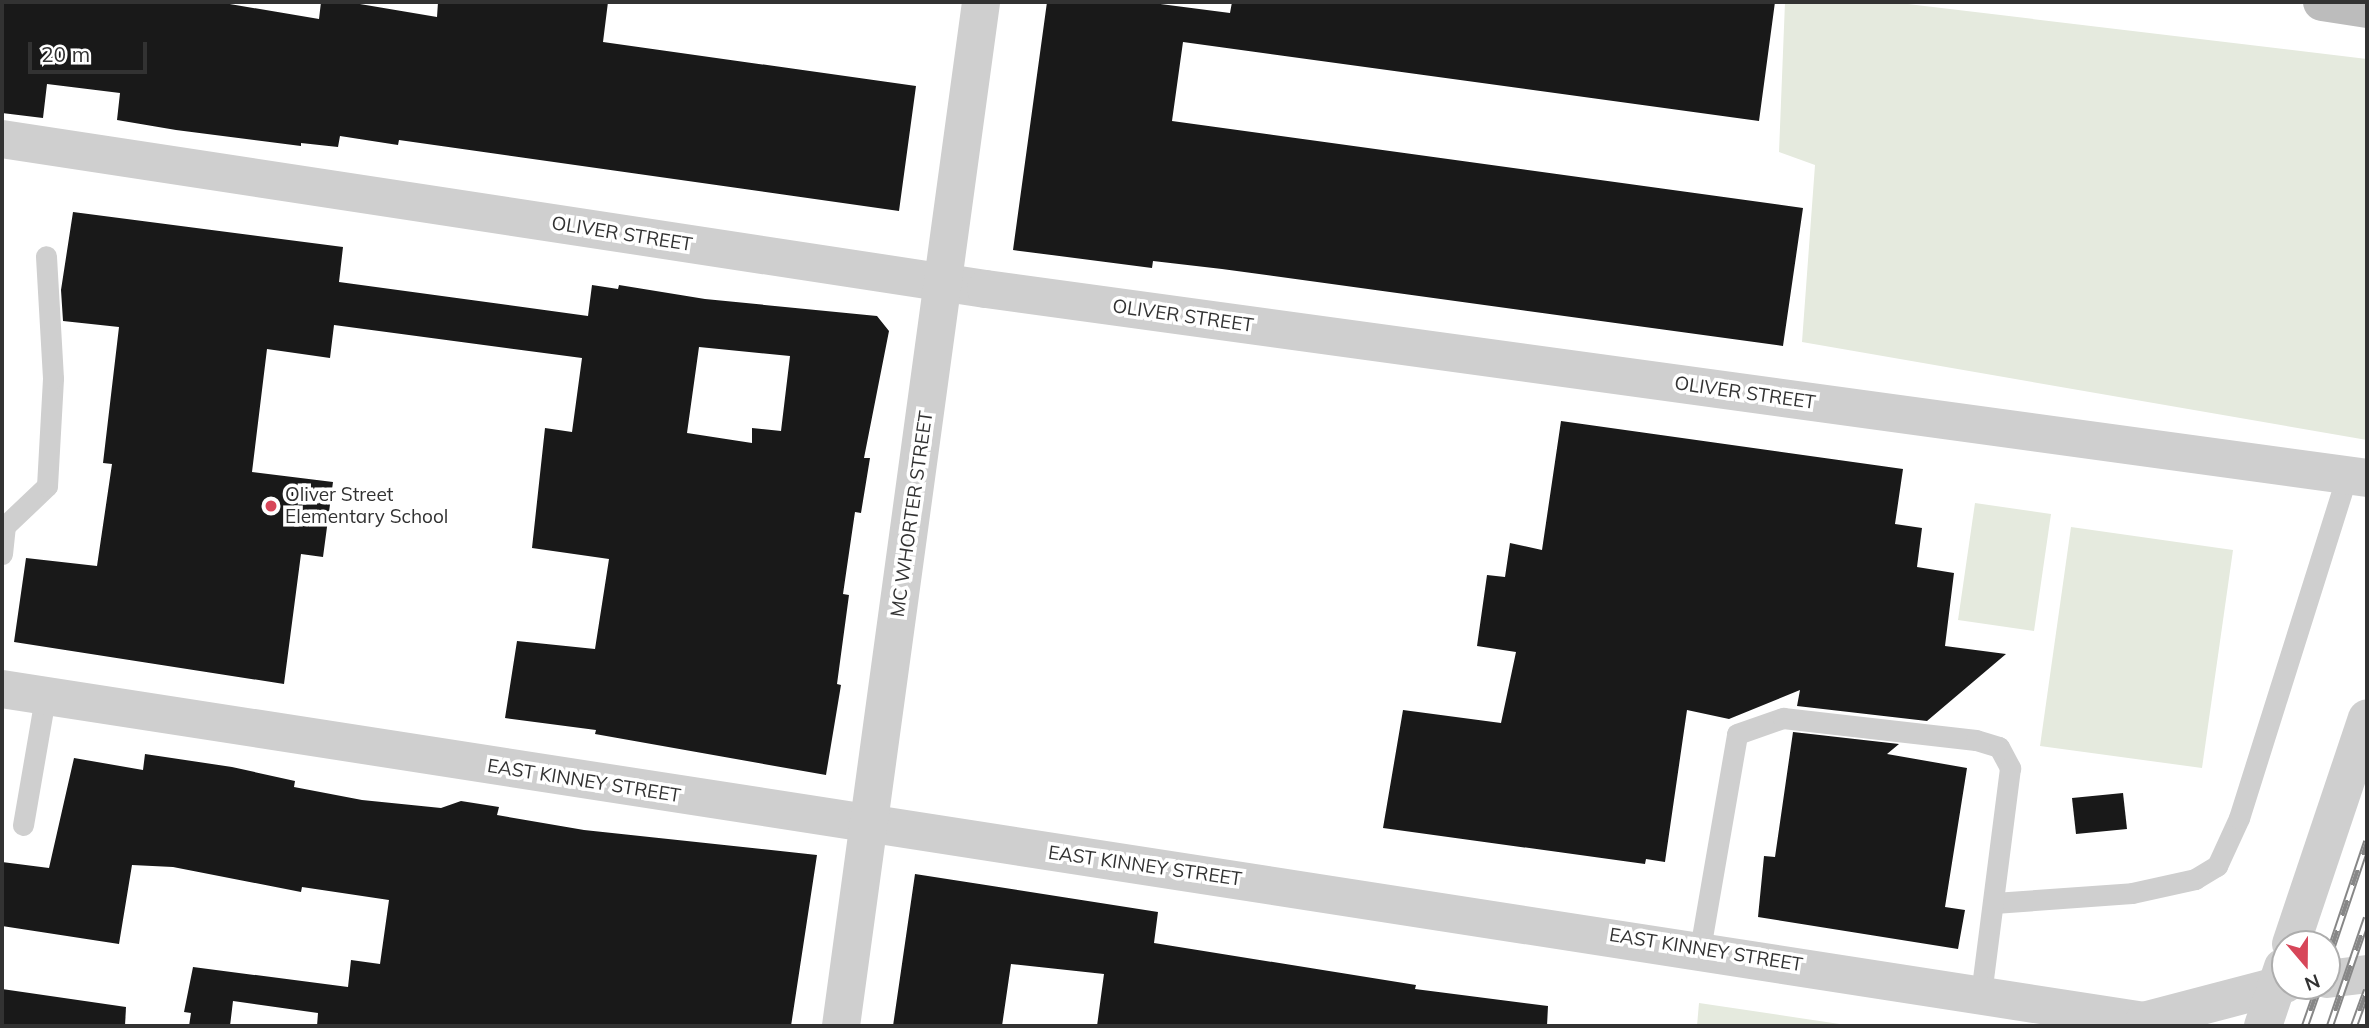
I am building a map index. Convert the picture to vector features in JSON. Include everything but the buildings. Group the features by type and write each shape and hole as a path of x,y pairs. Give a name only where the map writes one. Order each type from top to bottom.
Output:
{"street":[{"name":"MC WHORTER STREET","path":"841,1026 945,283 981,2"},
{"path":"2322,2 2367,9"},
{"name":"OLIVER STREET","path":"2,139 945,283 2357,477"},
{"name":"EAST KINNEY STREET","path":"2,689 868,825 1700,949 2144,1021 2271,981"},
{"path":"2296,930 2367,718"},
{"path":"2341,977 2367,974"},
{"path":"2263,1026 2273,1000"}],"lane":[{"path":"2,554 5,526 47,486 53,378 46,256"},
{"path":"1994,903 2132,893 2195,879 2217,866 2239,818 2357,477"},
{"path":"23,825 45,697"},
{"path":"1700,949 1737,734 1783,718 1976,740 1999,747 2010,768 2010,792 1981,995"}],"shaded area":[{"path":"1785,2 1891,2 2367,59 2367,440 1802,342 1815,165 1779,152"},
{"path":"1975,503 2051,514 2034,631 1958,620"},
{"path":"2071,527 2233,550 2202,768 2040,746"},
{"path":"1699,1003 1853,1026 1697,1026"}],"railway":[{"path":"2337,930 2367,842"},
{"path":"2330,1026 2367,918"},
{"path":"2354,1026 2367,990"},
{"path":"2305,1026 2314,1000"}],"place":[{"name":"Oliver Street Elementary School","path":"271,506"}]}
